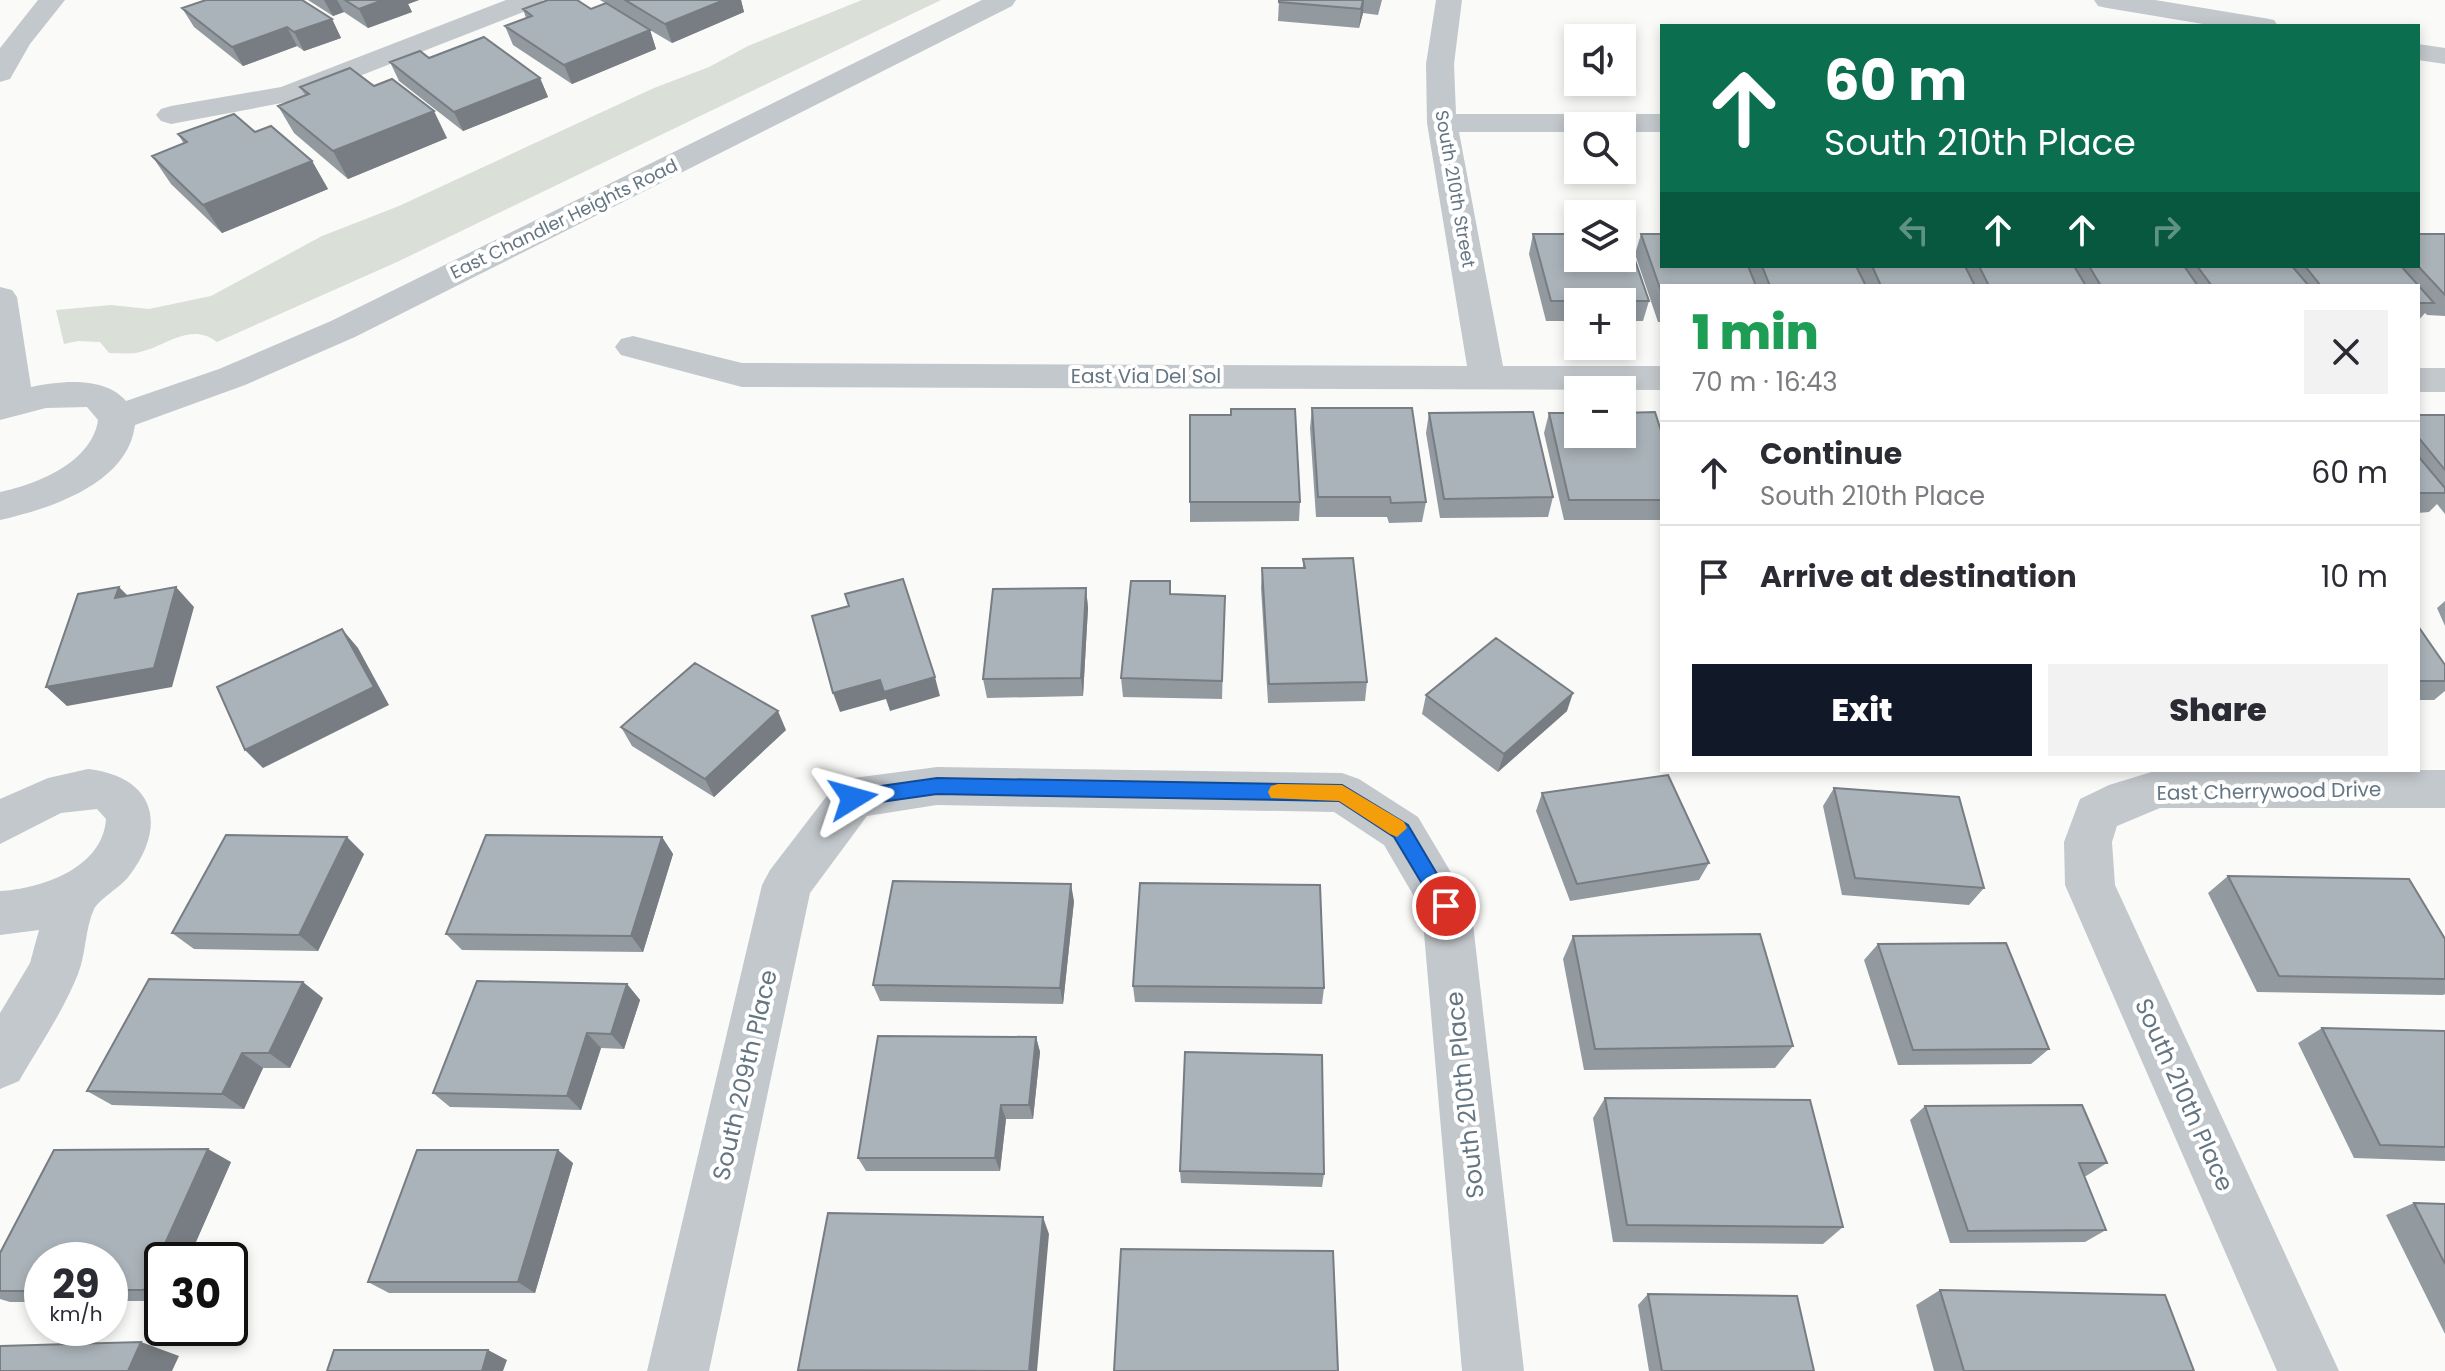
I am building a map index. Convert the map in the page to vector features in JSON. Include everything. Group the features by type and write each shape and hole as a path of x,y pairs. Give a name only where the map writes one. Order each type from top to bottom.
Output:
{"street":[{"path":"0,73 18,41 52,0"},
{"path":"171,115 288,94 530,0"},
{"name":"East Chandler Heights Road","path":"117,418 232,377 343,329 1003,0"},
{"name":"South 210th Street","path":"1449,0 1440,64 1442,123 1487,377"},
{"path":"2107,0 2252,24"},
{"path":"2420,52 2445,56"},
{"path":"1442,123 1660,123"},
{"path":"0,297 8,405 44,395 94,397 109,405 117,418 115,436 101,456 77,476 46,493 0,506"},
{"name":"East Via Del Sol","path":"633,347 742,375 1660,378"},
{"path":"2420,380 2445,380"},
{"name":"South 209th Place","path":"678,1371 787,885 853,798 937,786 1342,793 1401,831"},
{"path":"0,824 38,801 64,791 88,789 109,792 123,802 130,817 127,836 117,857 98,877 73,895 45,908 0,913"},
{"name":"East Cherrywood Drive","path":"2097,813 2160,789 2445,789"},
{"name":"South 210th Place","path":"2097,813 2088,842 2090,885 2308,1371"},
{"name":"South 210th Place","path":"1401,831 1446,906 1493,1371"},
{"path":"0,1063 54,971 73,895"}],"shaded area":[{"path":"862,0 941,0 397,262 217,342 207,336 187,335 136,353 109,353 100,342 64,344 56,310 111,305 149,309 211,296 322,236 399,206 654,88 709,67 748,46"}],"building":[{"path":"206,0 302,0 332,19 294,32 287,27 232,47 182,8"},
{"path":"345,0 383,0 359,9"},
{"path":"548,0 577,0 591,9 606,3 650,30 564,65 505,26 532,16 523,9"},
{"path":"625,0 724,0 665,24"},
{"path":"1279,0 1363,0 1361,9"},
{"path":"484,37 540,78 454,112 390,62 420,51 429,58"},
{"path":"350,68 374,86 392,79 434,111 333,151 278,106 309,94 300,87"},
{"path":"234,114 255,132 271,126 312,161 203,205 152,156 187,142 178,134"},
{"path":"1533,234 1564,234 1564,272 1636,272 1636,263 1649,301 1636,301 1636,288 1564,288 1564,301 1551,301"},
{"path":"1641,234 1660,234 1660,268 1749,268 1755,284 1660,284 1660,288"},
{"path":"2420,234 2445,234 2445,295 2420,268"},
{"path":"1763,268 1857,268 1865,284 1769,284"},
{"path":"1873,268 1966,268 1974,284 1880,284"},
{"path":"1980,268 2075,268 2085,284 1988,284"},
{"path":"2090,268 2185,268 2197,284 2100,284"},
{"path":"2198,268 2294,268 2307,284 2210,284"},
{"path":"2307,268 2403,268 2417,284 2319,284"},
{"path":"2420,287 2434,303 2420,303"},
{"path":"1312,408 1412,408 1426,502 1391,503 1390,497 1318,497"},
{"path":"1231,409 1295,409 1300,502 1190,502 1190,415 1231,415"},
{"path":"1533,412 1553,497 1444,499 1429,413"},
{"path":"1655,412 1660,428 1660,500 1569,500 1549,413 1564,413 1564,448 1636,448 1636,413"},
{"path":"2420,415 2445,415 2445,470 2420,439"},
{"path":"2420,458 2445,488 2445,493 2420,493"},
{"path":"1353,558 1367,682 1269,684 1262,568 1305,568 1303,559"},
{"path":"903,579 935,677 884,692 880,680 833,693 812,616 849,606 845,594"},
{"path":"1131,581 1170,581 1170,594 1225,596 1222,681 1121,678"},
{"path":"119,587 115,598 176,587 154,668 46,687 78,594"},
{"path":"1086,588 1081,678 983,679 993,589"},
{"path":"342,629 374,687 245,750 217,687"},
{"path":"2420,629 2445,665 2445,681 2420,681"},
{"path":"1496,638 1573,693 1504,754 1426,695"},
{"path":"695,663 778,711 705,779 621,727"},
{"path":"1668,775 1709,863 1577,884 1542,793"},
{"path":"1834,788 1959,797 1984,888 1855,878"},
{"path":"226,835 347,837 299,935 172,933"},
{"path":"486,835 662,837 631,936 446,934"},
{"path":"2228,876 2409,879 2445,939 2445,979 2279,976"},
{"path":"893,881 1071,884 1060,988 873,985"},
{"path":"1140,883 1320,885 1324,988 1133,986"},
{"path":"1760,934 1793,1046 1595,1049 1573,936"},
{"path":"2006,943 2049,1049 1913,1050 1878,944"},
{"path":"149,979 303,982 269,1053 242,1053 222,1094 87,1091"},
{"path":"477,981 627,984 611,1034 587,1033 567,1096 433,1093"},
{"path":"2322,1028 2445,1031 2445,1147 2380,1145"},
{"path":"878,1036 1036,1037 1029,1105 1001,1105 995,1158 858,1158"},
{"path":"1185,1052 1322,1055 1324,1174 1180,1171"},
{"path":"1605,1098 1810,1100 1843,1227 1627,1225"},
{"path":"2082,1105 2107,1163 2079,1163 2106,1230 1968,1231 1925,1106"},
{"path":"208,1149 166,1242 144,1242 144,1290 128,1290 128,1242 24,1242 24,1291 0,1291 0,1253 54,1150"},
{"path":"417,1150 558,1150 518,1282 368,1282"},
{"path":"2414,1203 2445,1204 2445,1264"},
{"path":"828,1213 1043,1217 1029,1371 798,1370"},
{"path":"1121,1249 1333,1251 1338,1371 1114,1371"},
{"path":"1940,1290 2165,1295 2194,1371 1964,1371"},
{"path":"1648,1294 1797,1296 1814,1371 1662,1371"},
{"path":"128,1342 141,1342 128,1371 0,1371 0,1346 128,1346"},
{"path":"334,1350 488,1350 482,1371 327,1371"}],"slow traffic":[{"path":"1278,792 1342,793 1397,828"}],"route":[{"path":"853,798 937,786 1342,793 1401,831 1446,906"}]}
